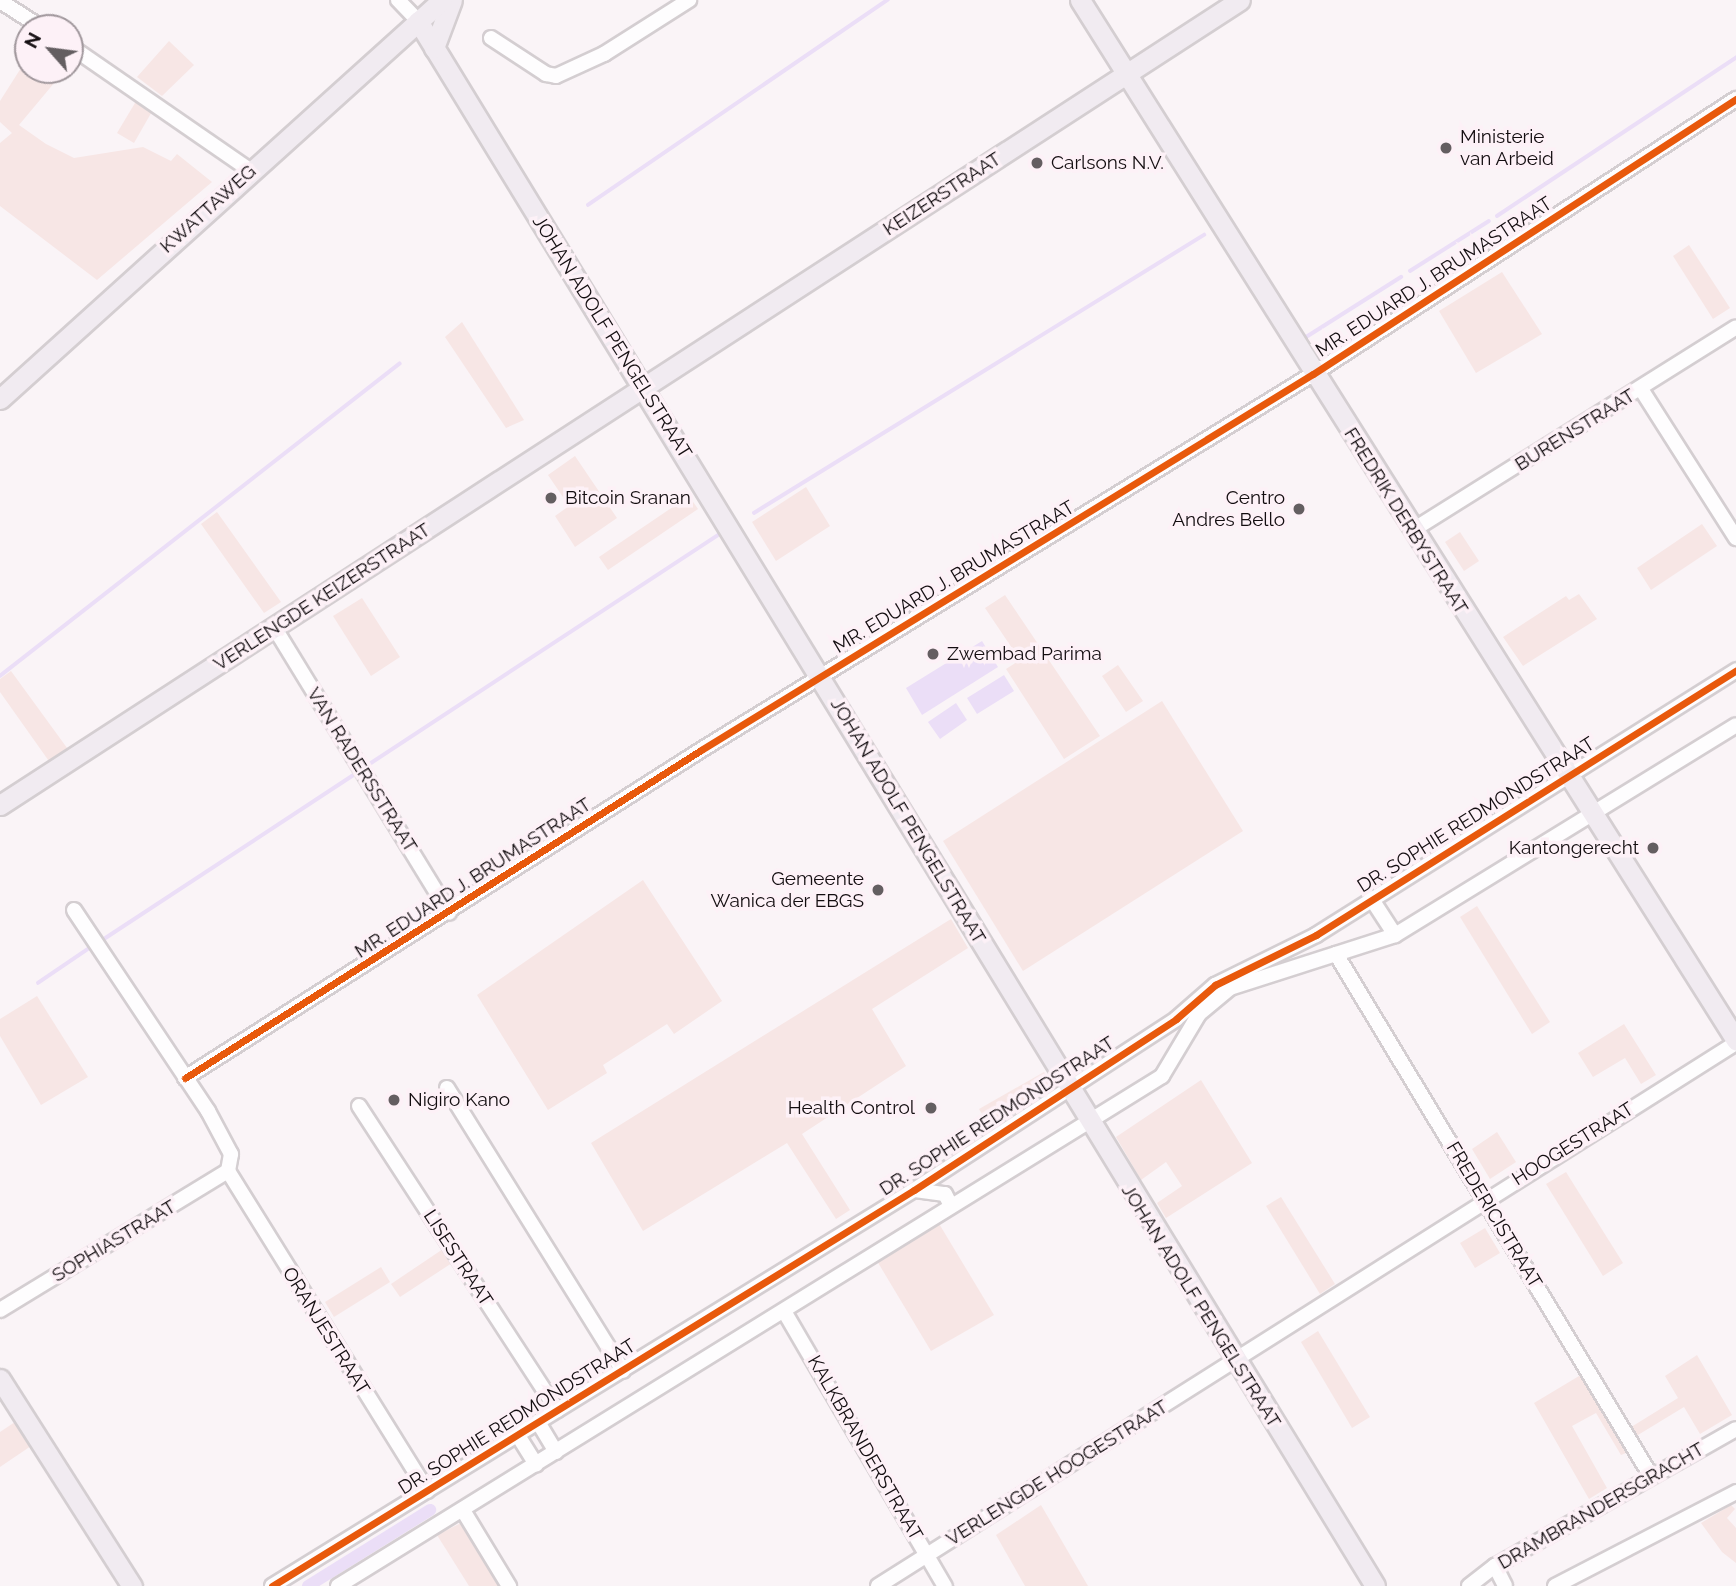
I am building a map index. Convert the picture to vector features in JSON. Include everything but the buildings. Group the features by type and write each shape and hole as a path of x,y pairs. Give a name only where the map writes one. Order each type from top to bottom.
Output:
{"main road":[{"name":"KWATTAWEG","path":"0,400 443,0"},
{"path":"434,48 452,0"},
{"name":"FREDRIK DERBYSTRAAT","path":"1080,0 1736,1042"},
{"name":"KEIZERSTRAAT","path":"643,387 1240,0"},
{"name":"JOHAN ADOLF PENGELSTRAAT","path":"418,20 822,676 1087,1121 1375,1586"},
{"name":"VERLENGDE KEIZERSTRAAT","path":"0,805 643,387"},
{"path":"0,1379 132,1586"}],"street":[{"path":"398,0 418,20"},
{"path":"491,38 546,74 556,76 604,54 689,0"},
{"path":"0,1 21,14"},
{"path":"84,56 251,171"},
{"name":"MR. EDUARD J. BRUMASTRAAT","path":"185,1078 822,676 1313,374 1736,99"},
{"name":"BURENSTRAAT","path":"1413,530 1736,327"},
{"path":"1641,388 1736,538"},
{"name":"VAN RADERSSTRAAT","path":"274,627 449,913"},
{"name":"DR. SOPHIE REDMONDSTRAAT","path":"338,1586 464,1512 556,1452 1162,1076 1199,1014 1230,988 1275,963 1371,898 1568,778 1736,670"},
{"name":"DR. SOPHIE REDMONDSTRAAT","path":"272,1586 914,1190 1176,1019 1215,985 1275,963 1336,954 1395,934 1592,816 1736,725"},
{"path":"1371,898 1395,934"},
{"path":"74,910 232,1154 228,1171"},
{"name":"FREDERICISTRAAT","path":"1336,954 1651,1476"},
{"name":"HOOGESTRAAT","path":"1235,1361 1484,1199 1736,1042"},
{"path":"447,1088 622,1371"},
{"name":"LISESTRAAT","path":"359,1106 557,1410"},
{"name":"SOPHIASTRAAT","path":"0,1310 228,1171"},
{"name":"ORANJESTRAAT","path":"228,1171 427,1491"},
{"path":"914,1190 945,1194 951,1206"},
{"name":"KALKBRANDERSTRAAT","path":"784,1311 945,1586"},
{"name":"VERLENGDE HOOGESTRAAT","path":"878,1586 1235,1361"},
{"path":"538,1422 556,1452"},
{"name":"DRAMBRANDERSGRACHT","path":"1469,1586 1495,1566 1640,1486 1651,1476 1736,1429"},
{"path":"517,1434 537,1465"},
{"path":"1555,1586 1736,1492"},
{"path":"464,1512 509,1586"},
{"path":"1495,1566 1505,1586"}],"shaded area":[{"path":"169,41 194,65 162,96 137,77"},
{"path":"14,79 14,84 53,84 19,125 46,144 74,158 143,147 171,161 177,154 212,182 97,280 0,206 0,143 12,133 0,122 0,101"},
{"path":"138,98 154,108 134,143 117,133"},
{"path":"1689,245 1730,308 1713,319 1673,256"},
{"path":"1502,272 1542,334 1476,373 1439,311"},
{"path":"462,322 524,420 506,428 445,337"},
{"path":"575,456 617,518 575,547 555,516 569,506 548,475"},
{"path":"806,487 830,526 776,561 752,522"},
{"path":"689,496 698,509 608,570 599,557"},
{"path":"217,512 281,602 264,613 201,524"},
{"path":"1702,524 1717,546 1651,590 1637,568"},
{"path":"1460,532 1479,561 1464,571 1445,542"},
{"path":"1579,594 1597,619 1523,666 1503,637 1566,596 1569,600"},
{"path":"1005,595 1100,736 1064,759 1006,669 1020,660 985,608"},
{"path":"362,598 400,657 371,676 333,616"},
{"path":"982,641 998,667 922,715 906,688"},
{"path":"1118,665 1143,701 1126,712 1102,676"},
{"path":"11,671 70,752 51,764 0,692 0,679"},
{"path":"1004,675 1014,691 977,714 967,698"},
{"path":"1162,701 1243,831 1023,971 943,841"},
{"path":"956,703 967,720 940,739 928,722"},
{"path":"643,880 722,1001 674,1034 667,1024 603,1065 607,1073 548,1110 477,995"},
{"path":"1477,906 1550,1022 1532,1034 1460,917"},
{"path":"951,919 968,948 872,1009 906,1066 802,1134 850,1210 836,1219 787,1143 643,1231 591,1143"},
{"path":"37,996 88,1077 41,1105 0,1036 0,1019"},
{"path":"1624,1024 1656,1075 1641,1084 1625,1058 1593,1077 1578,1053"},
{"path":"1044,1072 1056,1091 992,1131 979,1109"},
{"path":"1201,1080 1252,1163 1166,1218 1157,1203 1182,1186 1166,1162 1141,1180 1116,1137"},
{"path":"1497,1132 1516,1162 1490,1179 1472,1149"},
{"path":"1566,1172 1623,1263 1603,1276 1546,1184"},
{"path":"1281,1197 1335,1284 1320,1294 1266,1206"},
{"path":"938,1222 994,1315 931,1351 877,1261"},
{"path":"1485,1228 1500,1253 1475,1268 1460,1243"},
{"path":"443,1249 452,1263 400,1297 391,1284"},
{"path":"381,1267 390,1282 334,1317 325,1302"},
{"path":"1318,1331 1370,1417 1352,1428 1301,1342"},
{"path":"1697,1355 1732,1415 1700,1434 1684,1407 1633,1438 1628,1429 1678,1398 1665,1376"},
{"path":"1584,1373 1631,1451 1621,1455 1596,1413 1572,1426 1607,1488 1589,1499 1534,1403"},
{"path":"15,1422 31,1446 0,1467 0,1432"},
{"path":"1041,1505 1088,1586 1025,1586 996,1535"},
{"path":"1731,1505 1735,1509 1727,1518 1736,1528 1736,1563 1722,1552 1701,1523"},
{"path":"461,1523 468,1527 501,1586 469,1586 437,1535"}],"waterway":[{"path":"588,205 887,0"},
{"path":"1497,216 1736,58"},
{"path":"1410,271 1489,221"},
{"path":"754,513 1204,235"},
{"path":"1303,339 1401,277"},
{"path":"0,676 399,364"},
{"path":"365,767 720,534"},
{"path":"104,939 358,772"},
{"path":"38,983 91,947"},
{"path":"308,1586 430,1510"}],"cycle path":[{"path":"185,1078 701,750 1313,374 1736,99"},
{"path":"272,1586 914,1190 1176,1019 1215,985 1316,935 1736,670"}],"place":[{"name":"Ministerie van Arbeid","path":"1446,148"},
{"name":"Carlsons N.V.","path":"1037,163"},
{"name":"Bitcoin Sranan","path":"551,498"},
{"name":"Centro Andres Bello","path":"1299,509"},
{"name":"Zwembad Parima","path":"933,654"},
{"name":"Kantongerecht","path":"1653,848"},
{"name":"Gemeente Wanica der EBGS","path":"878,890"},
{"name":"Nigiro Kano","path":"394,1100"},
{"name":"Health Control","path":"931,1108"}]}
